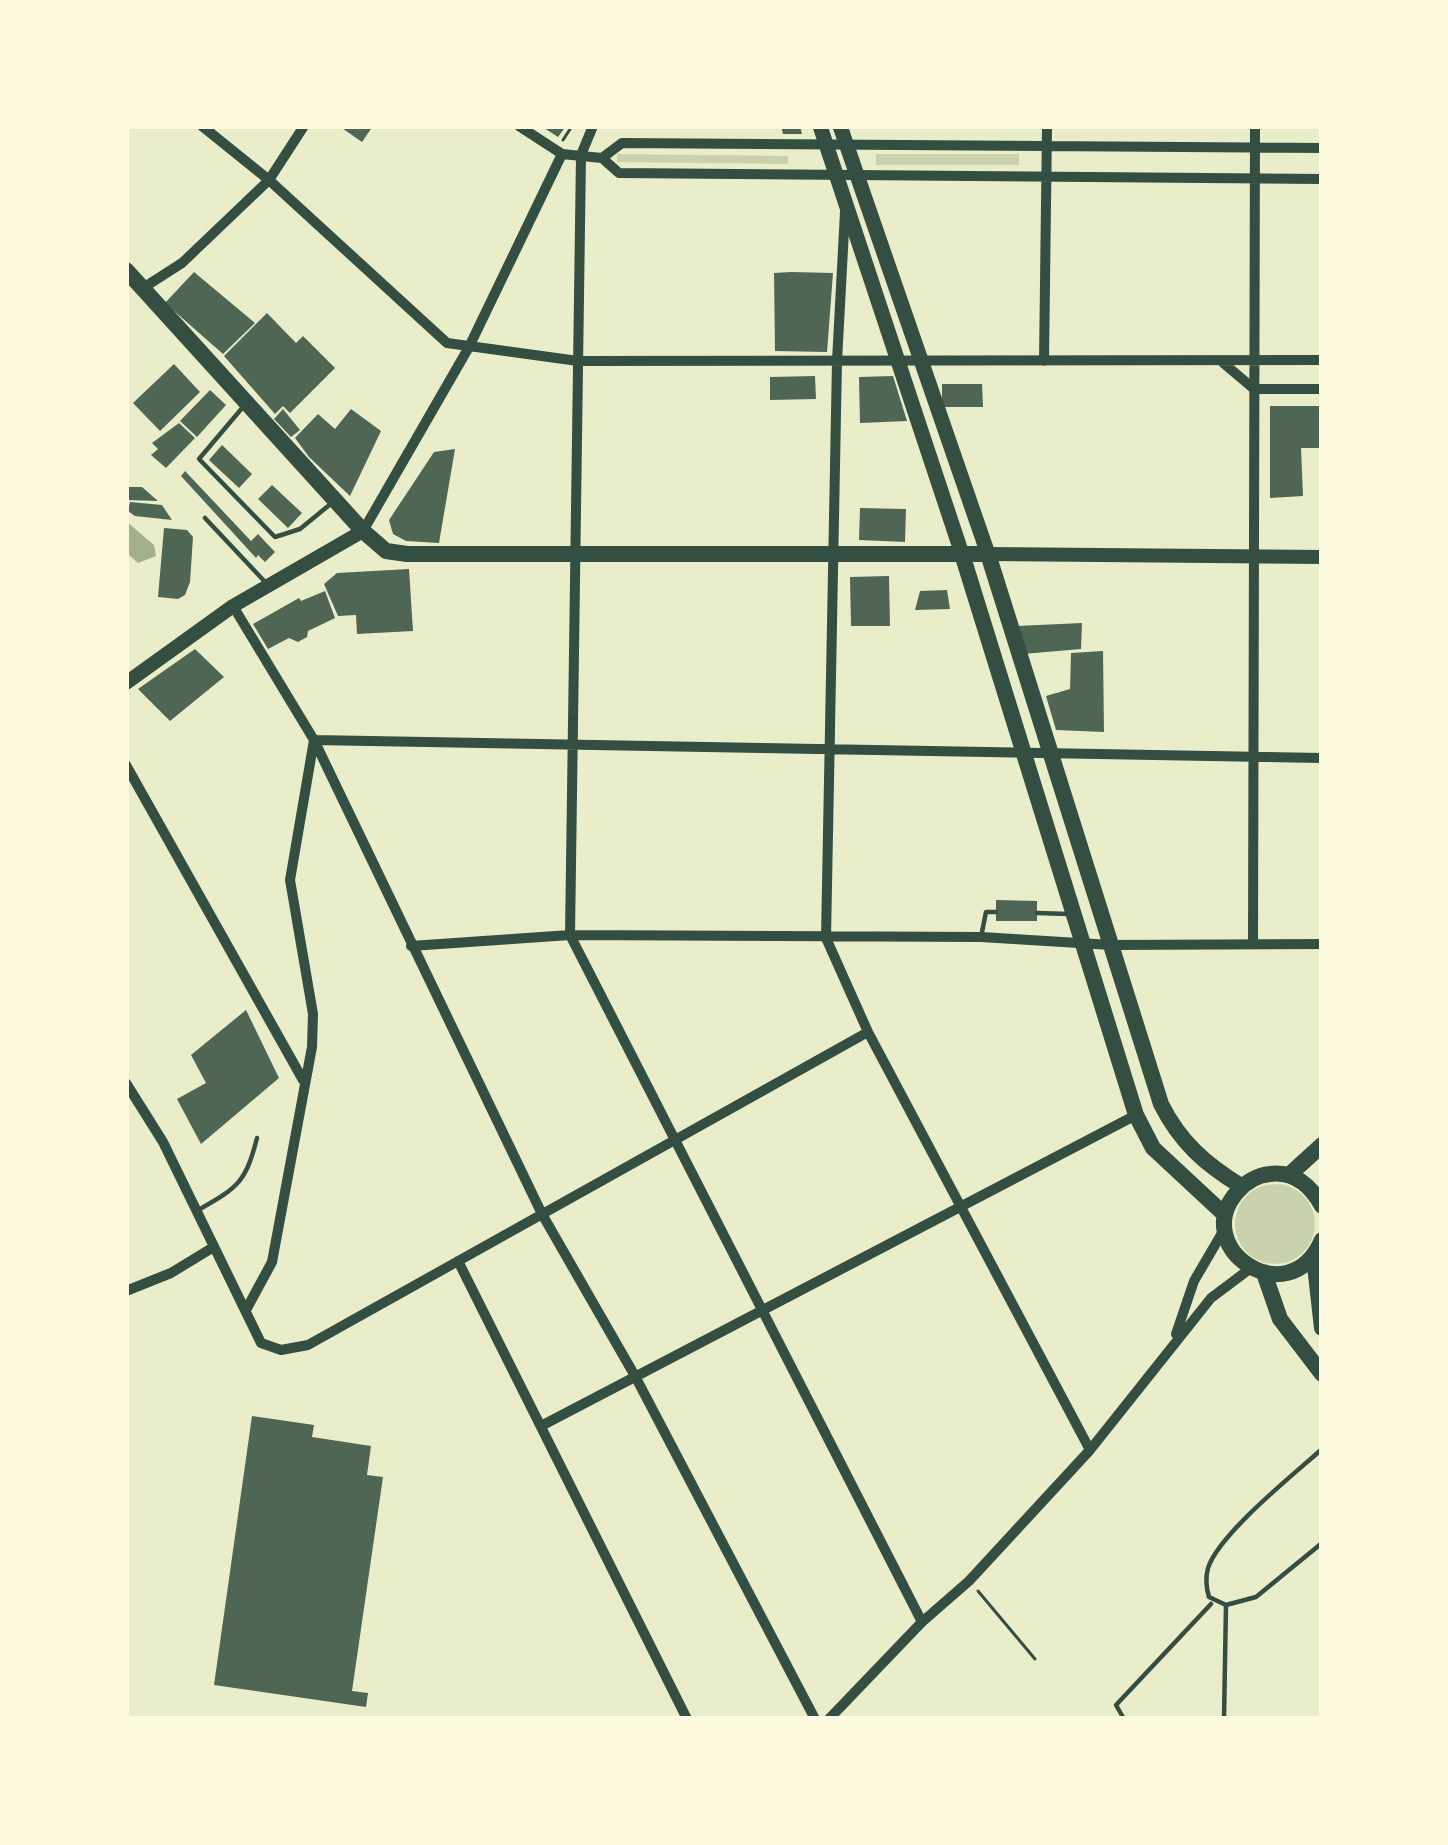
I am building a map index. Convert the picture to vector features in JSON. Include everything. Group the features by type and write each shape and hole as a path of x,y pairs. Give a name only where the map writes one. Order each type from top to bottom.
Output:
{"main road":[{"path":"820,126 962,554 1136,1115 1153,1148 1225,1222 1233,1252 1257,1271 1280,1318 1322,1374"},
{"path":"840,126 988,554 1161,1104 1175,1132 1206,1165 1241,1186"},
{"path":"126,270 363,532 386,551 988,554"},
{"path":"1289,1175 1322,1145"},
{"path":"1225,1222 1241,1186 1272,1173 1289,1175 1314,1192 1322,1204"},
{"path":"1257,1271 1291,1272 1318,1249"},
{"path":"1318,1249 1322,1328"}],"street":[{"path":"202,126 269,180 447,343 578,361 1322,360"},
{"path":"143,288 182,263 269,180 304,126"},
{"path":"519,126 562,154 602,158 619,173 1322,179"},
{"path":"593,126 581,155 570,935 922,1622"},
{"path":"1044,361 1047,126"},
{"path":"1252,944 1255,126"},
{"path":"602,158 622,142 1322,148"},
{"path":"126,683 233,606 363,532 469,347 562,154"},
{"path":"845,208 837,361 826,938 868,1032 1090,1450"},
{"path":"1221,362 1254,388 1322,389"},
{"path":"988,554 1322,557"},
{"path":"233,606 314,740 542,1214 635,1376 814,1719"},
{"path":"314,740 1322,758"},
{"path":"246,1310 272,1262 312,1048 313,1014 290,880 314,740"},
{"path":"126,765 303,1079"},
{"path":"411,946 570,935 1322,944"},
{"path":"126,1083 163,1142 261,1343 281,1350 308,1345 868,1032"},
{"path":"541,1426 1136,1115"},
{"path":"1173,1343 1194,1281 1225,1222"},
{"path":"126,1291 171,1273 212,1248"},
{"path":"458,1261 687,1719"},
{"path":"836,1716 1090,1450 1211,1298 1257,1271"}],"lane":[{"path":"247,402 199,459 275,537 300,529 335,500"},
{"path":"205,518 269,586"},
{"path":"982,937 986,912 996,913"},
{"path":"1037,913 1073,914"},
{"path":"195,1212 236,1189 249,1169 257,1138"},
{"path":"1213,1602 1205,1584 1209,1563 1253,1512 1322,1449"},
{"path":"1213,1602 1226,1605 1256,1597 1322,1543"},
{"path":"1124,1719 1116,1705 1213,1602"},
{"path":"1224,1719 1226,1605"}],"path":[{"path":"553,133 563,140 572,126"},
{"path":"969,1581 1035,1658"}],"shaded area":[{"path":"617,154 788,156 788,164 617,162"},
{"path":"876,154 1019,154 1019,165 876,165"},
{"path":"126,521 154,545 156,556 138,563 129,555"},
{"path":"1275,1184 1303,1196 1315,1224 1303,1252 1275,1264 1247,1252 1235,1224 1247,1196"}],"building":[{"path":"339,126 373,126 362,142"},
{"path":"541,126 566,126 558,137"},
{"path":"781,126 800,126 802,134 783,134"},
{"path":"194,272 255,323 223,354 165,303"},
{"path":"774,273 833,273 827,352 775,351"},
{"path":"267,313 296,343 303,336 335,368 290,413 283,406 275,414 224,356"},
{"path":"174,364 200,392 160,431 133,403"},
{"path":"815,376 816,399 770,400 770,377"},
{"path":"893,376 907,421 860,423 859,377"},
{"path":"942,384 982,384 983,407 942,407"},
{"path":"210,390 226,405 197,437 180,421"},
{"path":"1270,406 1322,406 1322,448 1301,448 1303,496 1270,498"},
{"path":"283,409 300,430 291,437 274,419"},
{"path":"351,409 381,431 350,496 295,438 318,414 335,429"},
{"path":"179,423 195,438 166,468 151,455 158,449 152,443"},
{"path":"222,445 252,474 239,488 209,460"},
{"path":"455,449 439,543 406,541 393,534 389,520 434,452"},
{"path":"185,471 251,541 258,534 275,552 265,562 256,558 181,476"},
{"path":"272,485 302,513 288,528 258,499"},
{"path":"126,487 142,487 158,501 126,500"},
{"path":"130,502 162,505 172,520 135,516 128,511"},
{"path":"860,508 906,509 905,542 859,540"},
{"path":"164,528 187,530 193,537 190,582 178,599 158,597"},
{"path":"409,569 413,631 357,634 356,615 338,616 324,584 337,573"},
{"path":"889,576 890,626 851,626 850,577"},
{"path":"947,590 950,609 915,610 920,591"},
{"path":"325,591 335,618 308,631 298,642 289,638 268,649 253,624 299,598"},
{"path":"1082,623 1081,649 1023,654 1017,626"},
{"path":"195,649 224,677 170,721 138,689"},
{"path":"1103,651 1104,732 1056,730 1046,696 1070,689 1071,653"},
{"path":"996,900 1037,901 1037,921 996,921"},
{"path":"246,1010 279,1078 201,1144 177,1099 206,1083 191,1055"},
{"path":"252,1416 314,1425 312,1437 371,1446 367,1475 383,1477 352,1691 368,1693 366,1707 214,1685"}]}
